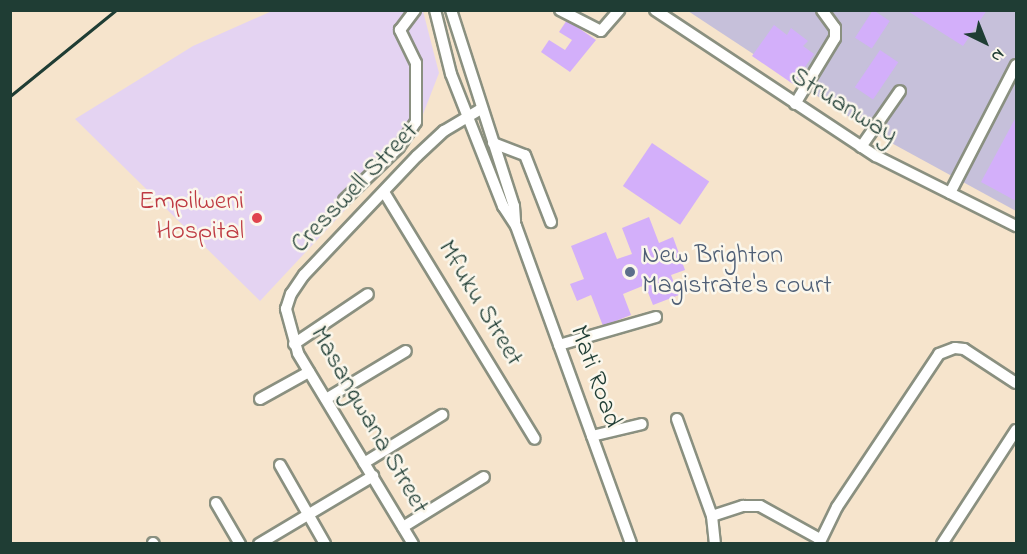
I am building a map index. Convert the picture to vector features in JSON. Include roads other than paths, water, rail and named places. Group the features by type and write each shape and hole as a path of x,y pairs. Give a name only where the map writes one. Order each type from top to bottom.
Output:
{"street":[{"path":"344,200 399,147 416,122 416,63 400,30 415,10"},
{"name":"Mati Road","path":"435,10 451,74 503,206 516,226 631,543"},
{"name":"Mati Road","path":"451,10 514,206 516,226"},
{"path":"560,10 601,31 619,10"},
{"name":"Struanway","path":"654,10 861,147 1017,226"},
{"path":"795,105 835,38 835,28 822,10"},
{"path":"950,193 1017,65"},
{"path":"861,147 900,91"},
{"name":"Cresswell Street","path":"286,319 289,298 296,285 444,131 481,109"},
{"path":"493,143 513,150 526,158 551,222"},
{"path":"485,159 513,150"},
{"name":"Mfuku Street","path":"384,192 535,439"},
{"path":"294,344 368,294"},
{"path":"559,345 656,317"},
{"name":"Masangwana Street","path":"286,319 294,344 309,372 413,543"},
{"path":"712,516 743,506 760,506 819,541 934,361 949,349 969,351 1017,382"},
{"path":"326,399 406,351"},
{"path":"260,399 309,372"},
{"path":"364,463 442,415"},
{"path":"677,419 712,516 715,543"},
{"path":"592,436 642,424"},
{"path":"942,543 1017,430"},
{"path":"280,465 325,543"},
{"path":"259,543 373,476"},
{"path":"403,527 484,477"},
{"path":"216,503 240,543"}],"railway":[{"path":"10,96 116,10"}],"place":[{"name":"Empilweni Hospital","path":"257,218"},
{"name":"New Brighton Magistrate's court","path":"630,272"}]}
